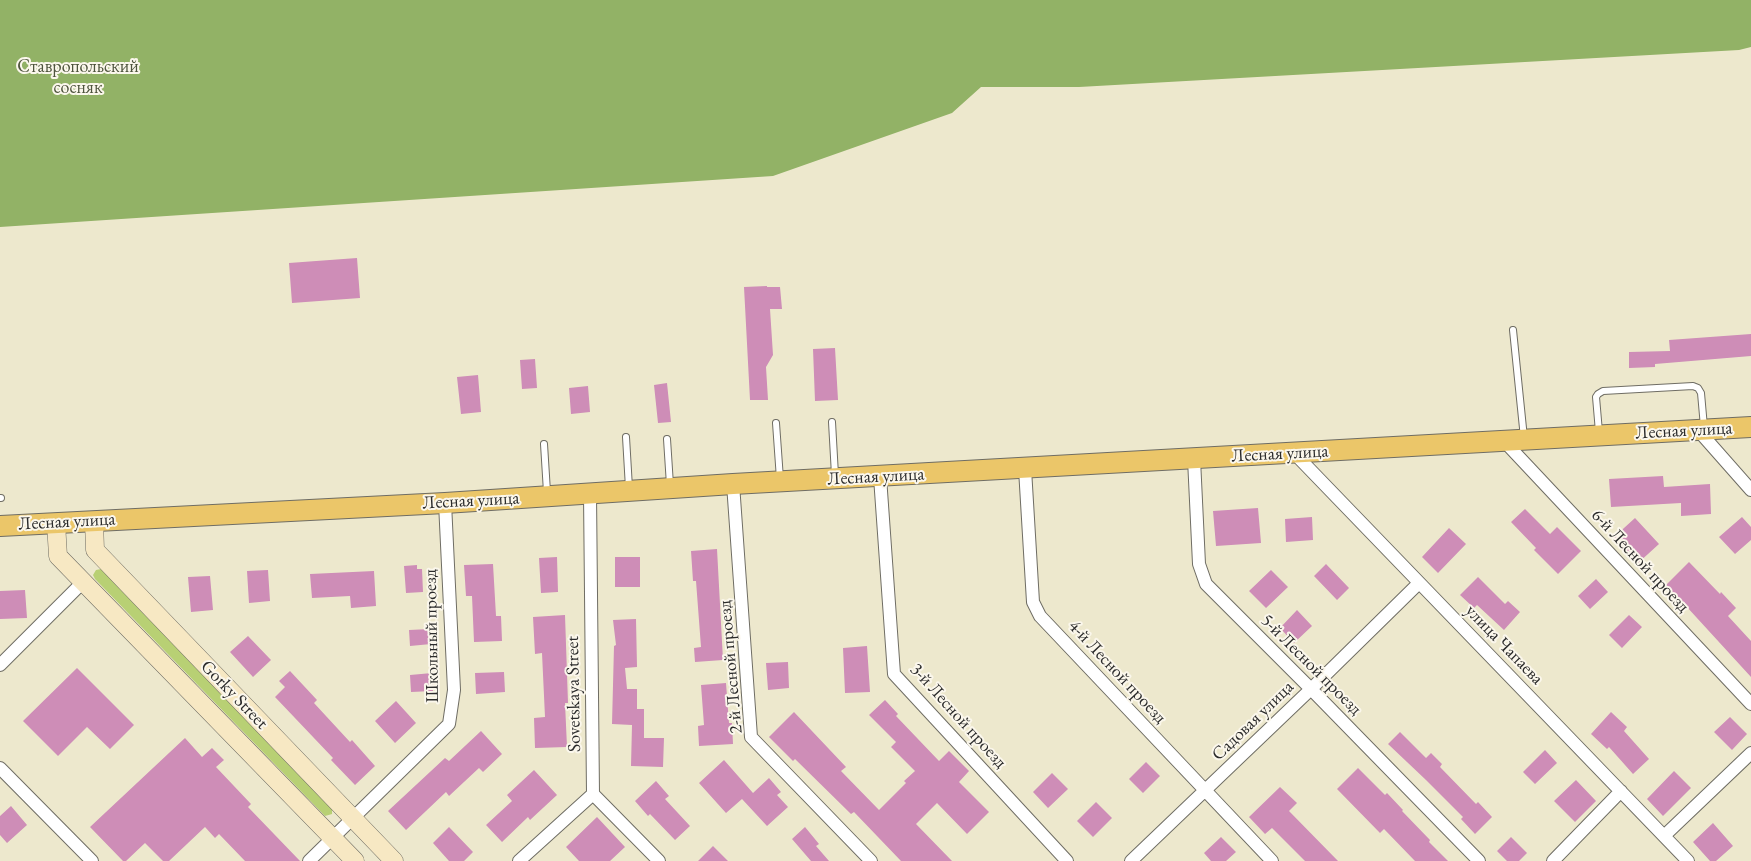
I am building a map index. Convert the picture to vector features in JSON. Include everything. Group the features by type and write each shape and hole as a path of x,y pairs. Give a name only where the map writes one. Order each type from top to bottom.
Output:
{"main road":[{"name":"Лесная улица","path":"0,526 446,503 733,484 1751,427"},
{"name":"Gorky Street","path":"94,521 95,550 394,861"},
{"name":"Gorky Street","path":"56,523 58,556 354,861"}],"street":[{"path":"1701,430 1751,490"},
{"name":"6-й Лесной проезд","path":"1504,441 1751,704"},
{"name":"улица Чапаева","path":"1295,454 1688,861"},
{"name":"5-й Лесной проезд","path":"1194,459 1198,564 1206,584 1480,861"},
{"name":"4-й Лесной проезд","path":"1025,468 1033,602 1040,616 1272,861"},
{"name":"3-й Лесной проезд","path":"880,477 894,674 1067,861"},
{"name":"2-й Лесной проезд","path":"733,484 751,736 871,861"},
{"name":"Sovetskaya Street","path":"590,494 593,794"},
{"name":"Школьный проезд","path":"309,861 449,724 454,690 446,503"},
{"path":"0,665 83,582"},
{"name":"Садовая улица","path":"1131,861 1419,583"},
{"path":"1664,836 1751,753"},
{"path":"0,768 92,861"},
{"path":"1553,861 1621,791"},
{"path":"519,861 593,794 659,861"}],"lane":[{"path":"1514,330 1524,440"},
{"path":"1599,436 1596,397 1602,391 1694,386 1701,393 1701,430"},
{"path":"832,422 836,479"},
{"path":"776,423 780,482"},
{"path":"626,437 629,492"},
{"path":"667,439 670,489"},
{"path":"544,444 548,497"}],"green space":[{"name":"Ставропольский сосняк","path":"0,0 1751,0 1751,47 1739,50 1079,87 981,87 952,113 773,176 0,227"},
{"path":"101,569 332,807 332,814 325,816 95,579 93,575 96,570"}],"building":[{"path":"357,258 360,298 292,303 289,263"},
{"path":"744,287 780,287 782,309 770,309 773,355 766,367 768,400 750,400"},
{"path":"1751,334 1751,356 1655,364 1655,367 1629,368 1629,352 1670,351 1669,340"},
{"path":"835,348 838,400 815,401 813,349"},
{"path":"535,359 537,388 522,389 520,360"},
{"path":"478,375 481,412 461,414 457,377"},
{"path":"667,383 671,422 658,423 654,385"},
{"path":"588,386 590,412 571,414 569,388"},
{"path":"1663,476 1664,487 1710,484 1711,514 1681,516 1681,503 1611,507 1609,479"},
{"path":"1258,508 1261,543 1216,546 1213,511"},
{"path":"1525,509 1550,534 1557,527 1581,551 1558,574 1534,550 1536,548 1511,522"},
{"path":"1312,517 1313,540 1286,542 1285,519"},
{"path":"1742,517 1751,527 1751,540 1735,554 1719,537"},
{"path":"1635,518 1659,544 1637,564 1613,538"},
{"path":"1449,528 1466,544 1438,573 1422,557"},
{"path":"717,549 723,660 695,662 694,648 701,647 696,581 693,581 691,551"},
{"path":"557,557 558,592 541,593 539,558"},
{"path":"615,557 640,557 640,587 615,587"},
{"path":"1689,562 1736,608 1728,616 1751,641 1751,677 1686,606 1665,586"},
{"path":"493,564 496,616 501,616 502,641 474,642 472,596 466,596 464,565"},
{"path":"1326,564 1349,588 1337,600 1314,576"},
{"path":"417,565 417,569 422,569 423,592 406,593 404,566"},
{"path":"268,570 270,601 249,603 247,571"},
{"path":"1271,570 1288,587 1266,608 1249,591"},
{"path":"374,571 376,606 351,608 350,596 312,598 310,574"},
{"path":"210,576 213,610 191,612 188,577"},
{"path":"1478,577 1505,604 1508,601 1520,612 1504,630 1477,605 1474,608 1460,595"},
{"path":"1596,579 1608,592 1590,609 1578,596"},
{"path":"25,590 27,618 0,619 0,591"},
{"path":"1297,610 1312,626 1294,643 1280,628"},
{"path":"565,615 568,703 565,703 567,747 535,748 534,718 545,717 542,653 535,654 533,617"},
{"path":"1629,615 1642,627 1622,648 1609,635"},
{"path":"636,619 637,667 625,668 627,689 637,689 637,709 644,709 644,738 664,738 663,767 631,766 632,725 612,724 614,646 616,645 613,620"},
{"path":"430,629 431,644 410,646 409,630"},
{"path":"248,636 271,660 253,677 230,652"},
{"path":"867,646 870,692 845,693 843,648"},
{"path":"788,662 789,688 768,690 766,663"},
{"path":"77,668 134,725 110,749 87,727 58,756 23,721"},
{"path":"290,671 317,700 314,703 350,742 352,740 375,766 355,785 331,760 333,758 275,697 285,687 279,681"},
{"path":"504,672 505,692 476,694 475,673"},
{"path":"432,673 433,691 411,692 410,675"},
{"path":"726,683 729,723 732,723 733,744 699,746 698,726 704,725 701,685"},
{"path":"885,700 898,714 896,716 939,761 949,751 969,771 959,782 989,812 967,834 937,803 916,824 952,861 901,861 854,812 851,814 795,759 793,761 769,737 794,712 846,767 841,771 879,810 906,783 904,781 915,771 891,747 896,742 869,715"},
{"path":"396,701 416,723 395,743 375,721"},
{"path":"1611,712 1627,727 1624,731 1649,759 1633,774 1609,747 1607,749 1591,734"},
{"path":"1730,717 1747,734 1732,750 1714,732"},
{"path":"481,731 502,754 483,772 479,768 449,796 446,792 406,830 388,811 445,758 449,761"},
{"path":"1400,732 1426,758 1431,753 1442,764 1440,767 1476,804 1478,802 1492,817 1475,834 1461,819 1463,817 1388,744"},
{"path":"185,738 202,757 212,748 224,760 216,767 251,804 248,807 300,861 245,861 219,834 215,838 205,827 169,861 163,861 145,843 126,861 123,861 90,827"},
{"path":"1545,750 1557,763 1535,784 1523,772"},
{"path":"724,760 753,793 769,778 781,792 777,795 788,807 767,826 742,799 726,813 699,783"},
{"path":"1146,762 1160,776 1143,793 1129,779"},
{"path":"1358,768 1385,795 1387,793 1448,861 1415,861 1384,829 1380,833 1337,789"},
{"path":"534,770 557,795 530,820 528,817 502,842 486,825 512,801 507,795"},
{"path":"1674,771 1691,788 1663,816 1647,799"},
{"path":"1052,773 1068,789 1048,808 1033,792"},
{"path":"1576,780 1596,801 1575,822 1554,801"},
{"path":"656,781 669,796 665,799 690,826 675,840 650,814 648,816 635,801"},
{"path":"1280,787 1297,803 1289,811 1338,861 1305,861 1272,828 1265,834 1249,817"},
{"path":"1096,802 1112,818 1093,837 1077,821"},
{"path":"11,806 27,825 7,843 0,835 0,816"},
{"path":"597,817 625,847 610,861 579,861 566,847"},
{"path":"1713,823 1733,846 1716,861 1710,861 1693,842"},
{"path":"449,827 473,852 464,861 449,861 433,843"},
{"path":"805,827 819,844 816,846 829,861 811,861 792,839"},
{"path":"1221,837 1236,852 1226,861 1211,861 1204,853"},
{"path":"1511,837 1527,853 1519,861 1507,861 1497,851"},
{"path":"713,846 728,861 698,861"}]}
